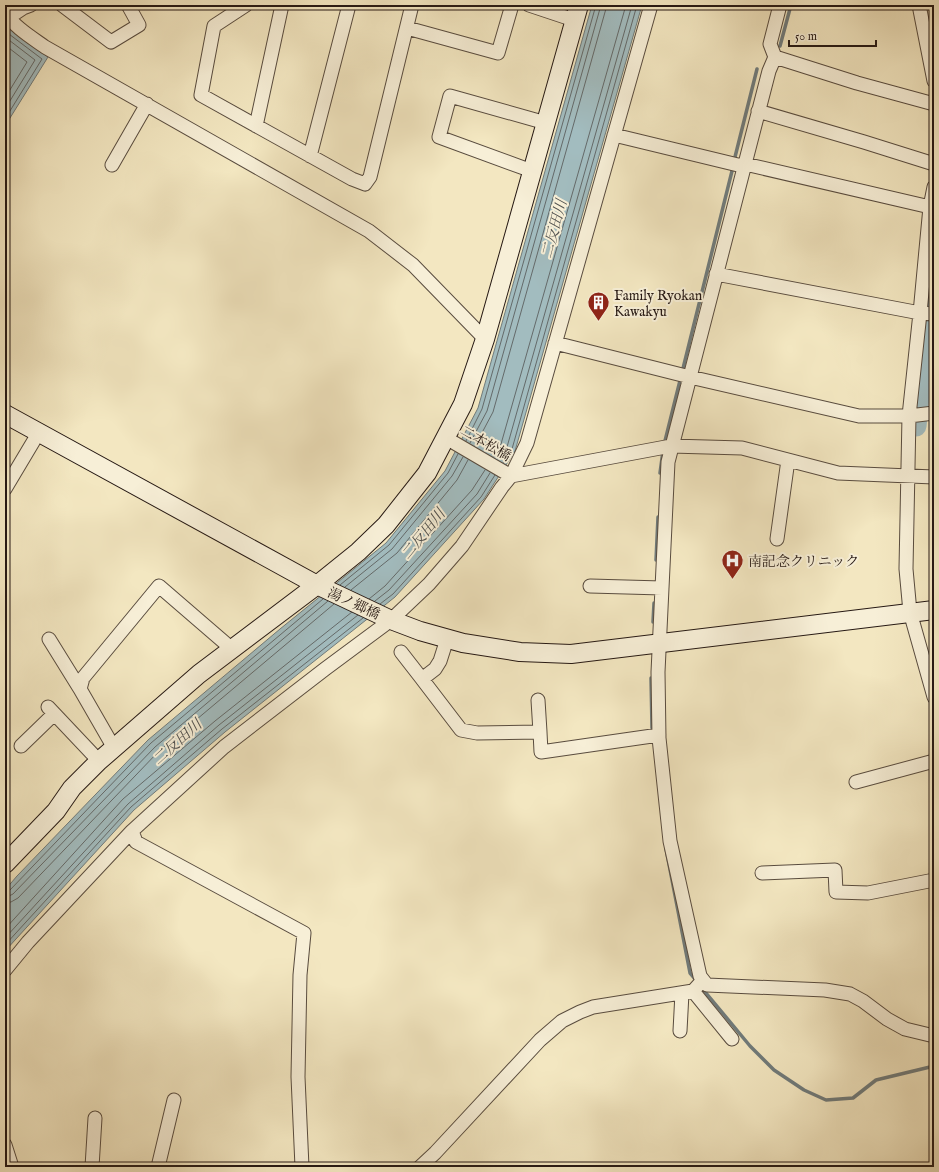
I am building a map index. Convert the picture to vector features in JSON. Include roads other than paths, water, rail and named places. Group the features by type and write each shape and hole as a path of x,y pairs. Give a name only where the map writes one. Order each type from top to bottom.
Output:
{"street":[{"path":"31,5 7,15 21,29 45,47 369,231 413,265 485,339"},
{"path":"62,5 111,42 139,25 128,5"},
{"path":"246,5 214,26 201,95 352,179 365,184 370,177 412,5"},
{"path":"256,126 282,5"},
{"path":"310,156 349,5"},
{"path":"406,28 498,53 512,5"},
{"path":"5,864 56,811 72,788 114,748 199,674 317,585 358,552 386,525 427,473 463,404 485,339 576,12 529,5"},
{"path":"5,970 28,942 132,831 224,747 391,620 429,584 457,551 502,487 512,476 527,443 651,5"},
{"path":"780,5 770,44 775,57 769,71 758,111 738,164 716,274 684,375 665,447 668,462 658,672 659,735 663,787 670,841 700,976 707,985 825,990 850,994 864,1001 887,1019 905,1029 933,1034"},
{"path":"919,5 934,81"},
{"path":"775,57 857,83 934,104"},
{"path":"532,171 439,137 450,96 546,123"},
{"path":"112,165 147,104"},
{"path":"758,111 934,164"},
{"path":"614,135 932,207"},
{"path":"934,187 927,314 908,476 906,569 910,612 934,697"},
{"path":"716,274 927,314"},
{"path":"555,343 859,416 914,415 934,412"},
{"name":"湯ノ郷橋","path":"5,414 317,585 391,620 447,639 513,651 563,654 934,610"},
{"path":"5,489 39,432"},
{"name":"二本松橋","path":"446,438 512,476"},
{"path":"512,476 665,447 742,448 838,474 934,477"},
{"path":"777,539 788,460"},
{"path":"80,689 83,678 159,586 232,649"},
{"path":"590,586 662,588"},
{"path":"49,639 114,748"},
{"path":"422,679 435,669 440,660 447,639"},
{"path":"401,652 461,730 477,733 540,732"},
{"path":"538,700 541,752 659,735"},
{"path":"21,746 51,710 99,762"},
{"path":"856,782 934,761"},
{"path":"132,831 136,842 304,933 300,975 298,1077 302,1167"},
{"path":"762,873 835,870 836,892 868,893 934,880"},
{"path":"420,1167 540,1040 562,1021 593,1007 688,992 703,980"},
{"path":"680,1031 688,992"},
{"path":"688,992 732,1039"},
{"path":"158,1167 174,1100"},
{"path":"92,1167 95,1118"},
{"path":"5,1145 12,1167"}],"water":[{"name":"二反田川","path":"592,5 642,5 515,451 484,499 395,597 225,732 134,810 5,951 5,890 17,876 148,740 280,629 386,543 445,471 478,408"},
{"path":"5,26 48,57 5,126"}],"waterway":[{"path":"780,46 791,5"},
{"path":"734,161 757,69"},
{"path":"664,445 733,167"},
{"path":"916,426 934,251"},
{"path":"660,473 663,451"},
{"path":"656,560 658,517"},
{"path":"653,622 654,603"},
{"path":"651,678 652,728"},
{"path":"666,849 690,973 696,980"},
{"path":"701,987 750,1046 774,1070 804,1090 826,1100 853,1098 876,1080 930,1067 934,1068"}],"place":[{"name":"Family Ryokan Kawakyu","path":"598,322"},
{"name":"南記念クリニック","path":"732,580"}]}
